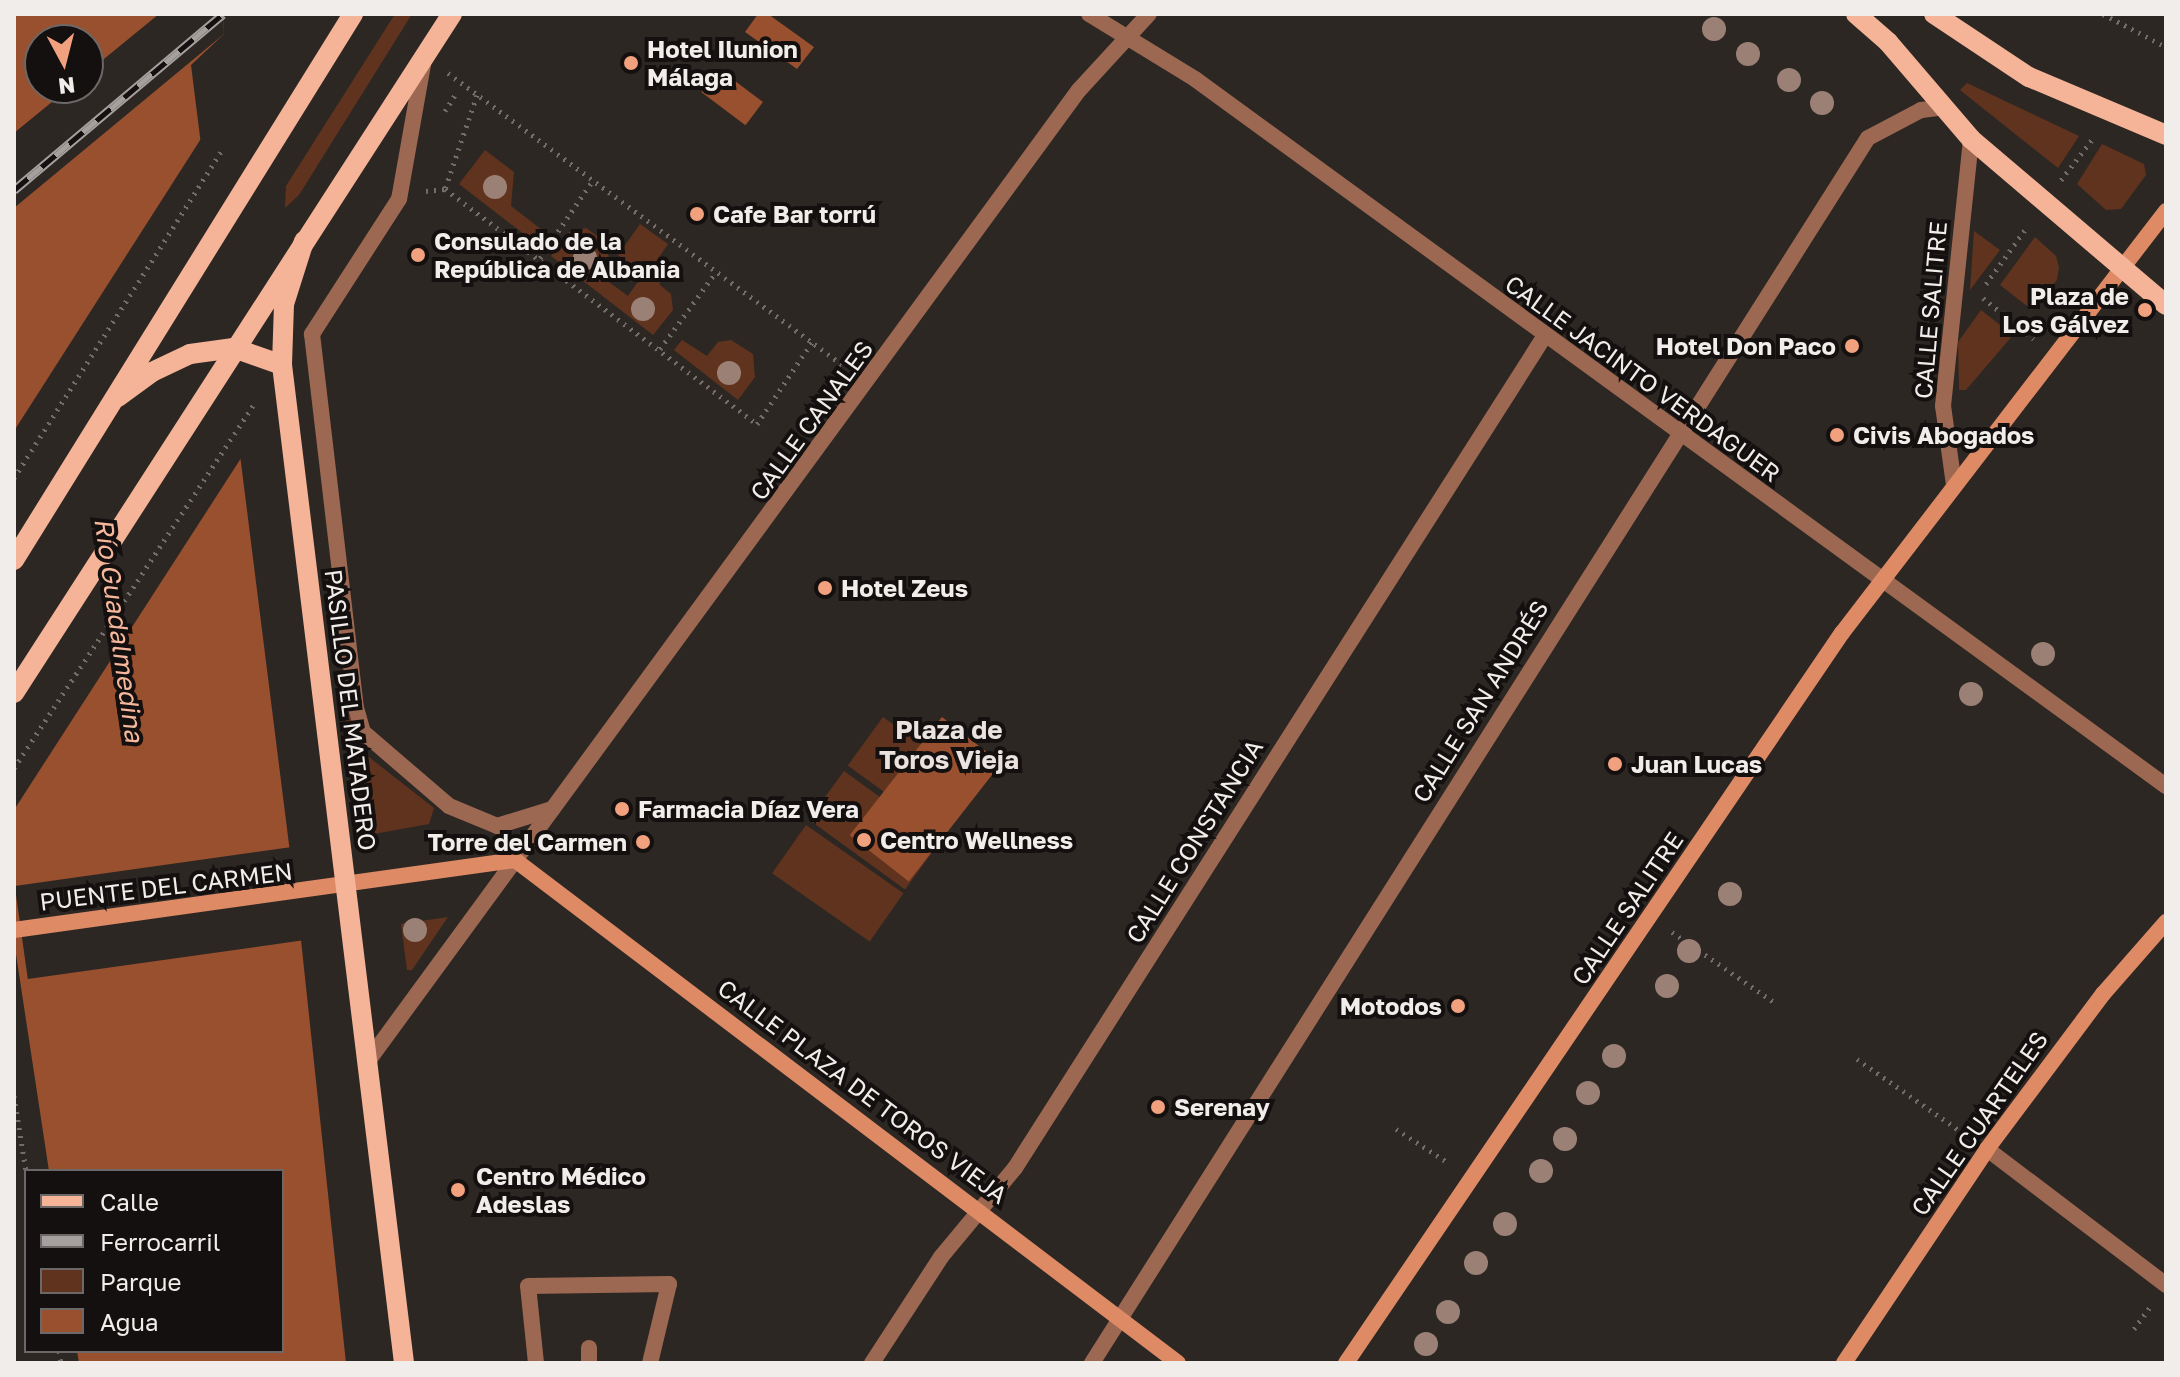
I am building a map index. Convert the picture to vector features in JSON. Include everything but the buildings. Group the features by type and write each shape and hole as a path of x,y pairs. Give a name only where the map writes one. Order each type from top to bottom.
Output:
{"main road":[{"path":"14,560 353,14"},
{"path":"14,693 452,14"},
{"path":"1856,14 1888,42 1971,139 2043,204 2166,305"},
{"path":"1934,14 2029,77 2166,135"},
{"name":"CALLE SALITRE","path":"1346,1363 1881,581 2166,211"},
{"name":"PASILLO DEL MATADERO","path":"304,241 284,304 282,365 404,1363"},
{"path":"109,404 152,372 190,354 234,348 282,365"},
{"name":"CALLE PLAZA DE TOROS VIEJA","path":"515,860 980,1209 1178,1363"},
{"name":"PUENTE DEL CARMEN","path":"14,930 325,889 515,860"},
{"name":"CALLE CUARTELES","path":"1844,1363 1987,1149 2094,1005 2166,922"}],"street":[{"name":"CALLE JACINTO VERDAGUER","path":"1089,14 1206,87 1544,337 2166,786"},
{"name":"CALLE CANALES","path":"515,860 868,384 1079,90 1149,14"},
{"name":"PASILLO DEL MATADERO","path":"425,56 399,199 312,334 356,708 363,732 449,806 497,826 552,809"},
{"name":"CALLE SAN ANDRÉS","path":"1092,1363 1119,1315 1868,138 1921,110 1944,107"},
{"name":"CALLE SALITRE","path":"1954,485 1943,406 1971,139"},
{"name":"CALLE CONSTANCIA","path":"872,1363 941,1257 1015,1168 1544,337"},
{"path":"368,1061 515,860"},
{"path":"1987,1149 2166,1285"},
{"path":"536,1363 528,1286 669,1284 650,1363"}],"path":[{"path":"2103,14 2166,47"},
{"path":"425,56 868,384"},
{"path":"477,95 445,189 757,424 812,342"},
{"path":"2054,355 1979,295 2112,114"},
{"path":"14,478 223,149"},
{"path":"540,258 593,180"},
{"path":"660,349 716,272"},
{"path":"14,768 262,391"},
{"path":"1649,917 1774,1002"},
{"path":"1857,1059 1987,1149"},
{"path":"14,1096 26,1169"},
{"path":"1396,1129 1471,1177"}],"green space":[{"path":"395,14 412,14 299,195 285,208 286,186"},
{"path":"1967,83 2079,136 2058,168 1960,90"},
{"path":"2102,144 2144,164 2146,175 2121,209 2106,210 2077,184"},
{"path":"485,150 514,172 511,206 546,233 538,245 459,184"},
{"path":"640,224 668,244 658,259 671,268 659,284 671,294 673,310 653,335 551,256 569,232 586,228 606,242 609,259 598,274 628,296 637,283 650,278 618,255"},
{"path":"1974,231 2000,250 1970,290"},
{"path":"2035,237 2056,256 2059,267 2057,280 2032,310 2000,285"},
{"path":"1981,310 2013,335 1966,390 1959,390 1958,342"},
{"path":"682,340 707,356 718,342 731,340 753,354 755,377 738,400 674,350"},
{"path":"345,714 351,716 354,737 365,754 434,808 429,824 368,835 354,791"},
{"path":"883,717 979,787 944,835 848,766"},
{"path":"844,771 940,841 905,889 809,820"},
{"path":"806,825 903,893 870,942 772,873"},
{"path":"448,917 412,970 407,970 401,924"}],"water":[{"name":"Río Guadalmedina","path":"14,14 223,14 224,34 191,65 301,940 346,1363 79,1363 77,1353 284,1353 284,1169 49,1169 14,941"},
{"path":"758,14 768,14 814,47 797,69 745,32"},
{"path":"719,69 763,102 745,125 702,92"},
{"path":"942,717 1001,763 909,881 850,835"}],"pier":[{"path":"159,14 223,14 224,34 14,208 14,133 49,104 104,104 104,59"},
{"path":"204,134 245,452 14,810 14,431"},
{"path":"292,847 305,940 28,979 15,886"}],"railway":[{"path":"14,190 223,14"}],"place":[{"name":"Hotel Ilunion Málaga","path":"631,63"},
{"name":"Cafe Bar torrú","path":"697,214"},
{"name":"Consulado de la República de Albania","path":"418,255"},
{"name":"Plaza de Los Gálvez","path":"2145,310"},
{"name":"Hotel Don Paco","path":"1852,346"},
{"name":"Civis Abogados","path":"1837,435"},
{"name":"Hotel Zeus","path":"825,588"},
{"name":"Juan Lucas","path":"1615,764"},
{"name":"Farmacia Díaz Vera","path":"622,809"},
{"name":"Centro Wellness","path":"864,840"},
{"name":"Torre del Carmen","path":"643,842"},
{"name":"Motodos","path":"1458,1006"},
{"name":"Serenay","path":"1158,1107"},
{"name":"Centro Médico Adeslas","path":"458,1190"}],"district":[{"name":"Plaza de Toros Vieja","path":"949,745"}]}
